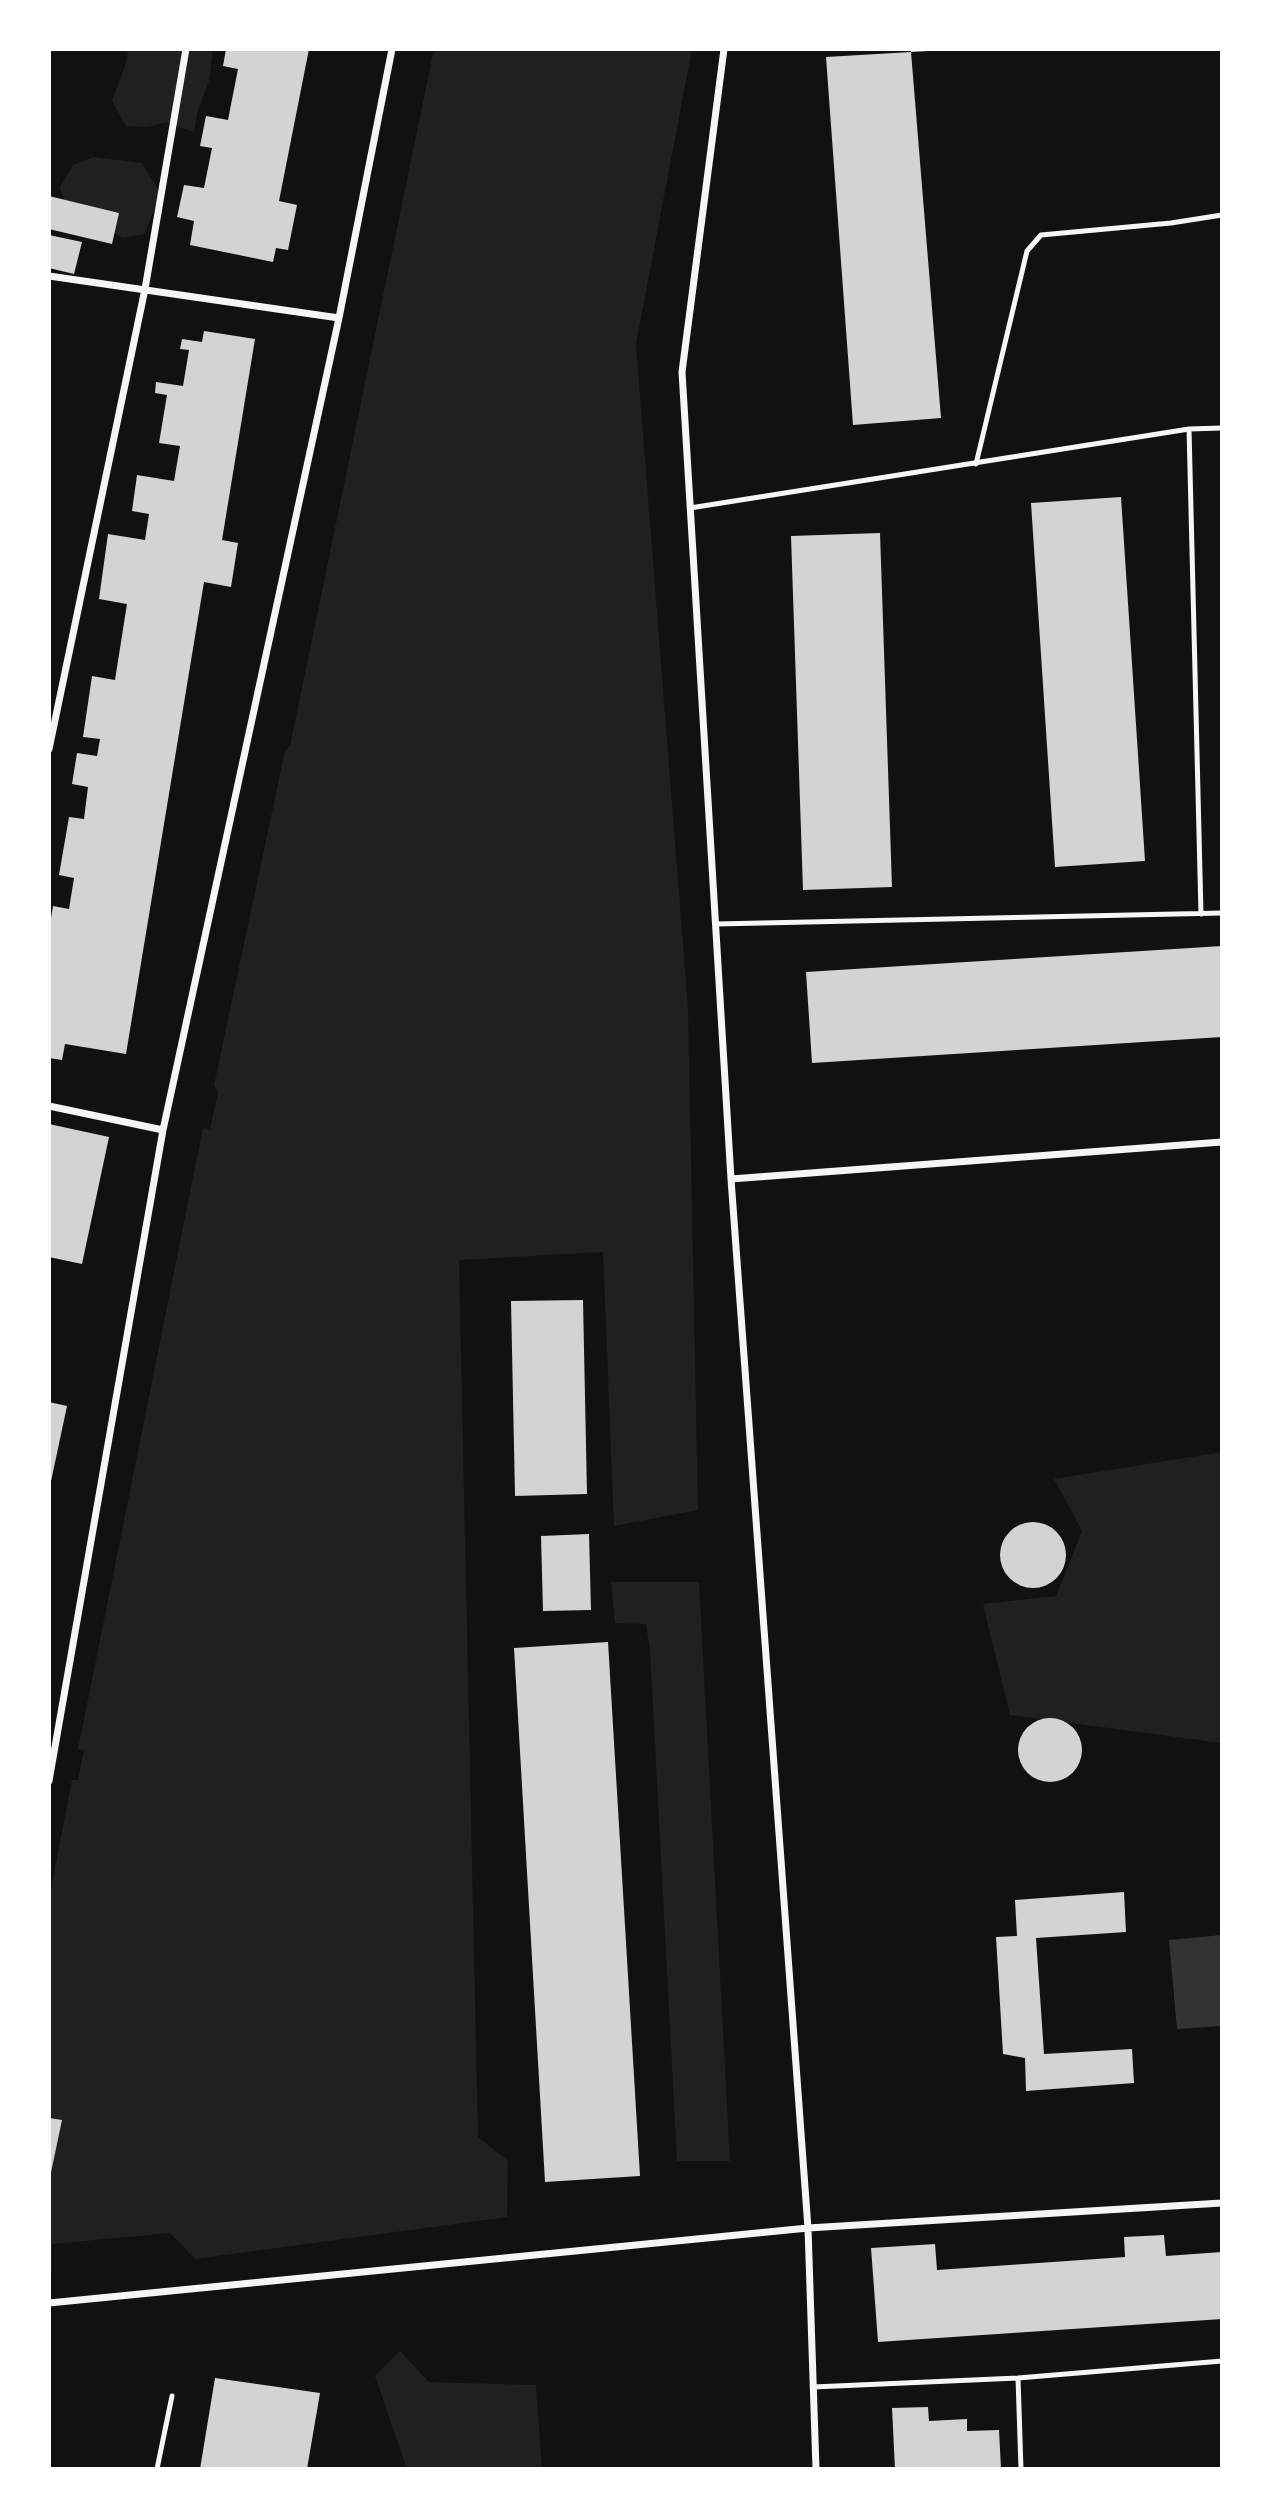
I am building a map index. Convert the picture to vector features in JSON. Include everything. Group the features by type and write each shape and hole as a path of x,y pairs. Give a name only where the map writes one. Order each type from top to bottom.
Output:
{"street":[{"path":"49,749 145,289 186,49"},
{"path":"49,1781 163,1130 339,318 392,49"},
{"path":"724,49 682,372 731,1179 808,2228 816,2469"},
{"path":"49,276 339,318"},
{"path":"49,1106 163,1130"},
{"path":"731,1179 1222,1142"},
{"path":"49,1727 59,1729"},
{"path":"49,2304 808,2228 1222,2203"}],"lane":[{"path":"975,464 1027,251 1041,235 1171,223 1222,215"},
{"path":"690,509 1189,429 1222,428"},
{"path":"1189,429 1201,914"},
{"path":"716,924 1222,913"},
{"path":"813,2387 1018,2378 1222,2361"},
{"path":"1018,2378 1021,2469"},
{"path":"157,2469 172,2396"}],"shaded area":[{"path":"128,49 213,49 209,81 198,110 194,132 166,122 147,127 126,126 112,101 126,63"},
{"path":"434,49 692,49 636,344 688,1008 698,1510 614,1526 603,1252 459,1260 478,2137 508,2161 507,2217 195,2259 170,2233 52,2244 52,2272 49,2272 49,1899 72,1780 78,1780 84,1750 78,1749 203,1128 210,1129 218,1093 214,1085 285,751 290,746"},
{"path":"93,157 142,163 160,193 145,234 122,238 106,226 68,209 60,187 73,165"},
{"path":"1222,1452 1222,1743 1010,1715 983,1604 1056,1596 1082,1531 1054,1479"},
{"path":"611,1582 699,1582 730,2161 677,2161 650,1650 646,1624 615,1623"},
{"path":"1222,1935 1222,2026 1177,2029 1169,1940"},
{"path":"400,2351 429,2382 536,2385 542,2469 407,2469 375,2376"}],"building":[{"path":"226,49 309,49 279,201 297,205 288,250 276,248 273,262 190,245 194,221 177,217 184,185 204,188 212,148 200,146 206,116 228,120 238,69 223,66"},
{"path":"911,49 929,49 929,51 911,52"},
{"path":"911,52 941,418 853,425 826,57"},
{"path":"49,196 119,213 112,244 49,229"},
{"path":"49,235 82,242 74,274 49,268"},
{"path":"204,331 255,339 222,540 238,543 231,587 204,582 126,1054 65,1044 62,1060 49,1058 49,930 53,906 69,909 74,878 59,875 69,817 84,819 88,787 72,784 77,753 97,756 100,739 83,737 92,676 115,680 127,604 99,599 108,534 145,540 149,514 132,511 137,475 174,481 180,446 159,443 167,395 155,393 156,382 183,386 189,350 180,349 182,339 202,342"},
{"path":"1121,497 1145,861 1055,867 1031,503"},
{"path":"880,533 892,887 803,890 791,536"},
{"path":"1222,946 1222,1037 812,1063 806,972"},
{"path":"49,1124 109,1137 82,1264 49,1257"},
{"path":"583,1300 587,1494 515,1496 511,1301"},
{"path":"49,1402 67,1406 50,1486 49,1486"},
{"path":"1033,1522 1056,1532 1066,1555 1056,1578 1033,1588 1010,1578 1000,1555 1010,1532"},
{"path":"589,1534 591,1610 543,1611 541,1536"},
{"path":"608,1642 640,2176 545,2182 514,1648"},
{"path":"1044,1718 1056,1718 1073,1727 1080,1738 1080,1762 1073,1773 1056,1782 1044,1782 1032,1777 1023,1768 1018,1756 1018,1744 1023,1732 1032,1723"},
{"path":"1124,1892 1126,1932 1036,1938 1044,2054 1132,2049 1134,2083 1026,2091 1025,2058 1003,2054 996,1937 1017,1936 1015,1900"},
{"path":"49,2118 62,2120 50,2177 49,2177"},
{"path":"1164,2235 1166,2256 1222,2252 1222,2319 878,2342 871,2248 935,2244 937,2270 1125,2257 1124,2237"},
{"path":"215,2378 320,2393 307,2469 200,2469"},
{"path":"928,2407 929,2421 967,2419 967,2431 999,2430 1001,2469 895,2469 892,2408"}]}
